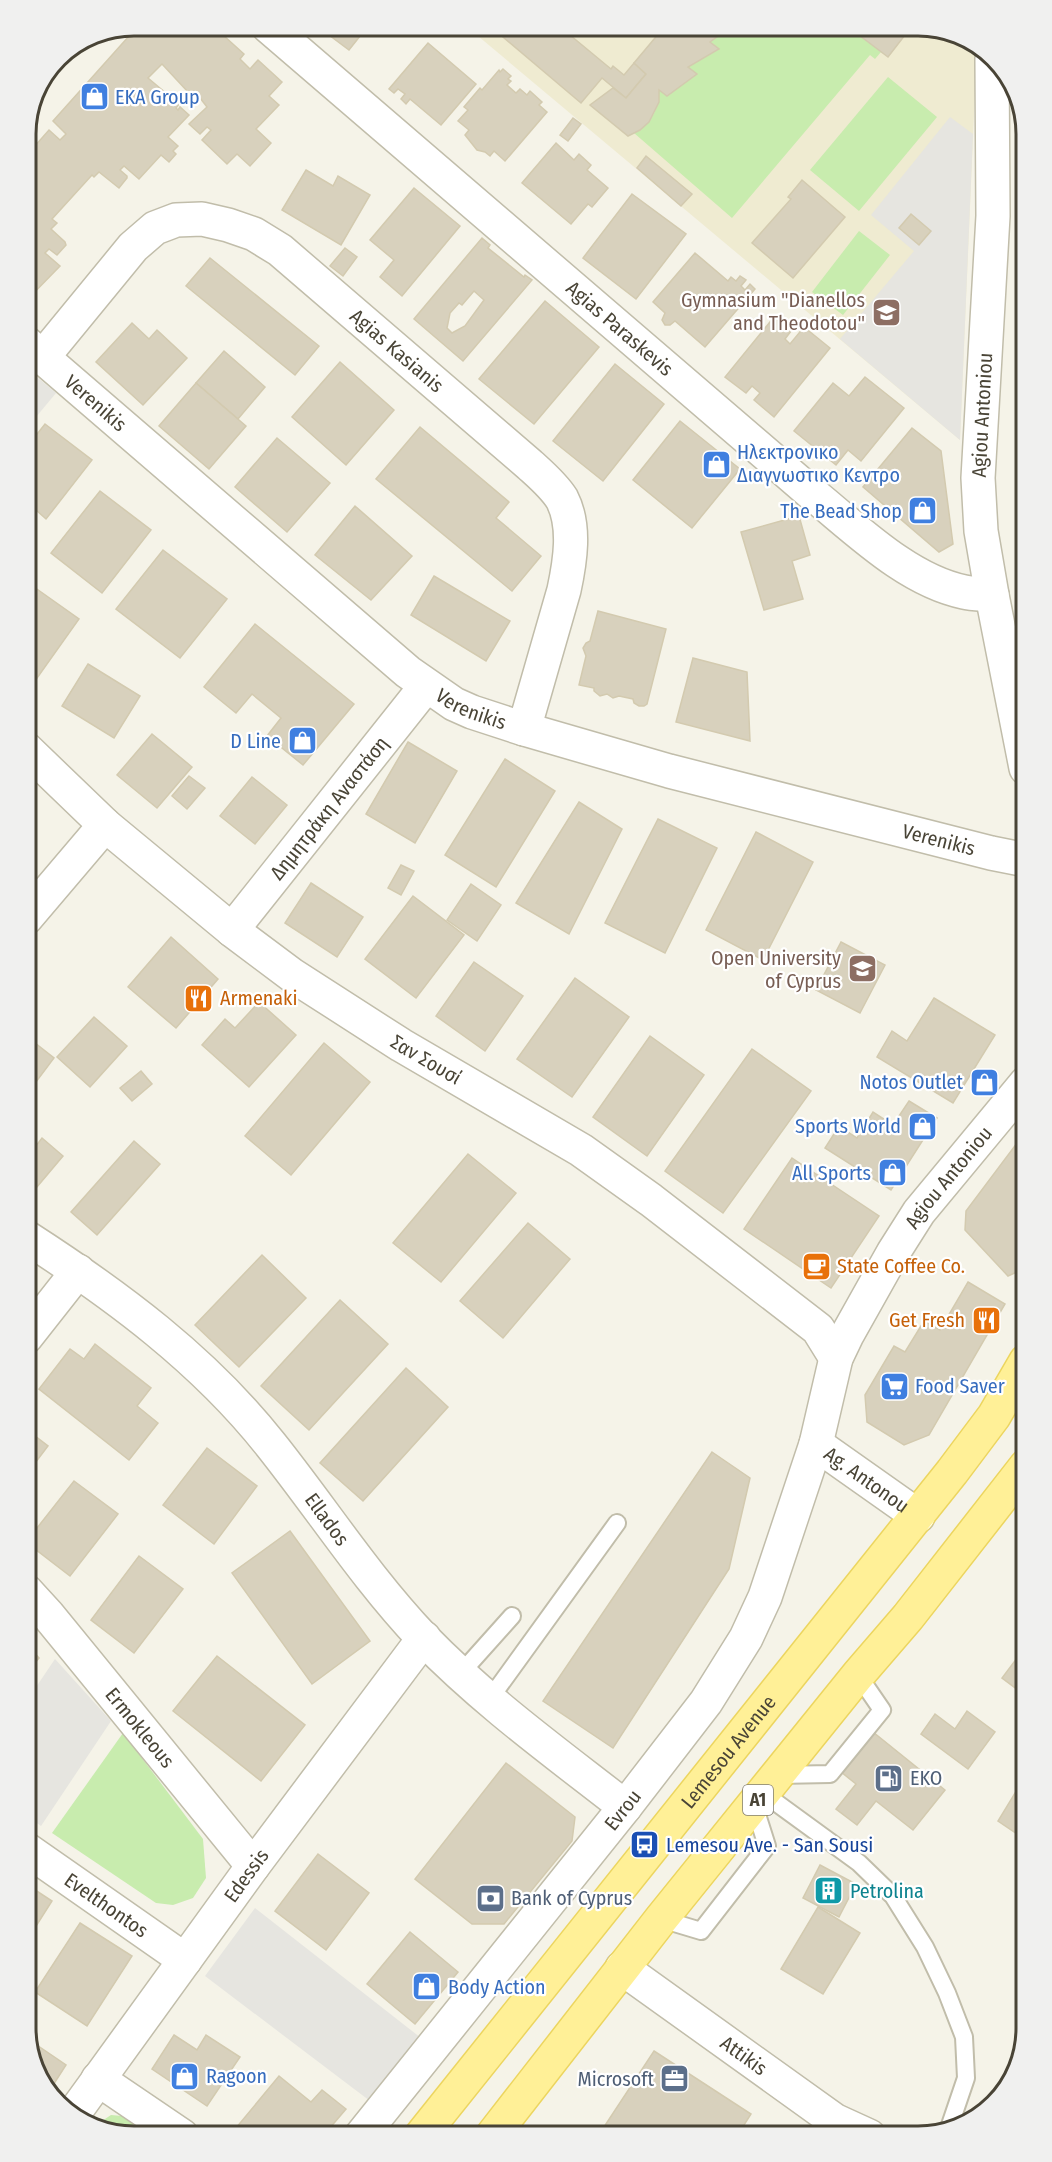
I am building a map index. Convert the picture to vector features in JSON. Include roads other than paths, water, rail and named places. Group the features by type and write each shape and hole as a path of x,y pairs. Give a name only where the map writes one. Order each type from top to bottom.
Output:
{"main road":[{"name":"Lemesou Avenue","path":"429,2126 918,1516 994,1416 1016,1378"},
{"name":"A1","path":"500,2126 661,1919 858,1675 908,1617 1016,1479"}],"street":[{"name":"Agias Paraskevis","path":"280,36 809,491 891,557 944,587 965,593 992,595"},
{"name":"Agiou Antoniou","path":"992,70 993,216 978,478 981,531 1016,717"},
{"name":"Agias Kasianis","path":"36,349 154,228 176,220 202,219 254,234 280,250 523,459 549,483 562,499 568,517 569,568 524,729"},
{"name":"Verenikis","path":"36,353 426,686 454,704 524,729 692,777 1016,858"},
{"name":"Δημητράκη Αναστάση","path":"232,930 426,686"},
{"name":"Σαν Σουσί","path":"36,759 105,825 232,930 292,975 401,1045 581,1150 651,1200 818,1329 836,1358"},
{"path":"36,906 105,825"},
{"name":"Agiou Antoniou","path":"816,1444 836,1358 893,1253 920,1212 1016,1095"},
{"name":"Ellados","path":"36,1244 137,1314 186,1356 271,1444 359,1563 424,1638 489,1700 625,1808"},
{"path":"36,1324 78,1271"},
{"name":"Ag. Antonou","path":"816,1444 918,1516"},
{"name":"Evrou","path":"369,2126 625,1808 706,1702 746,1638 765,1598 816,1444"},
{"name":"Ermokleous","path":"36,1602 254,1866"},
{"name":"Edessis","path":"77,2108 424,1638"},
{"name":"Evelthontos","path":"36,1856 185,1960"},
{"name":"Attikis","path":"622,1968 825,2126"},
{"path":"98,2079 167,2126"}],"lane":[{"path":"489,1700 617,1523"},
{"path":"461,1672 512,1616"},
{"path":"765,1791 859,1863 892,1896 925,1947 947,1993 964,2037 966,2078 952,2120"}],"place":[{"name":"EKA Group","path":"94,97"},
{"name":"Gymnasium \"Dianellos and Theodotou\"","path":"886,312"},
{"name":"Ηλεκτρονικο Διαγνωστικο Κεντρο","path":"716,464"},
{"name":"The Bead Shop","path":"923,511"},
{"name":"D Line","path":"302,741"},
{"name":"Open University of Cyprus","path":"862,969"},
{"name":"Armenaki","path":"199,998"},
{"name":"Notos Outlet","path":"984,1082"},
{"name":"Sports World","path":"922,1126"},
{"name":"All Sports","path":"892,1173"},
{"name":"State Coffee Co.","path":"816,1266"},
{"name":"Get Fresh","path":"986,1320"},
{"name":"Food Saver","path":"894,1386"},
{"name":"EKO","path":"889,1778"},
{"name":"Lemesou Ave. - San Sousi","path":"645,1845"},
{"name":"Petrolina","path":"829,1891"},
{"name":"Bank of Cyprus","path":"490,1898"},
{"name":"Body Action","path":"427,1987"},
{"name":"Ragoon","path":"185,2076"},
{"name":"Microsoft","path":"675,2079"}]}
